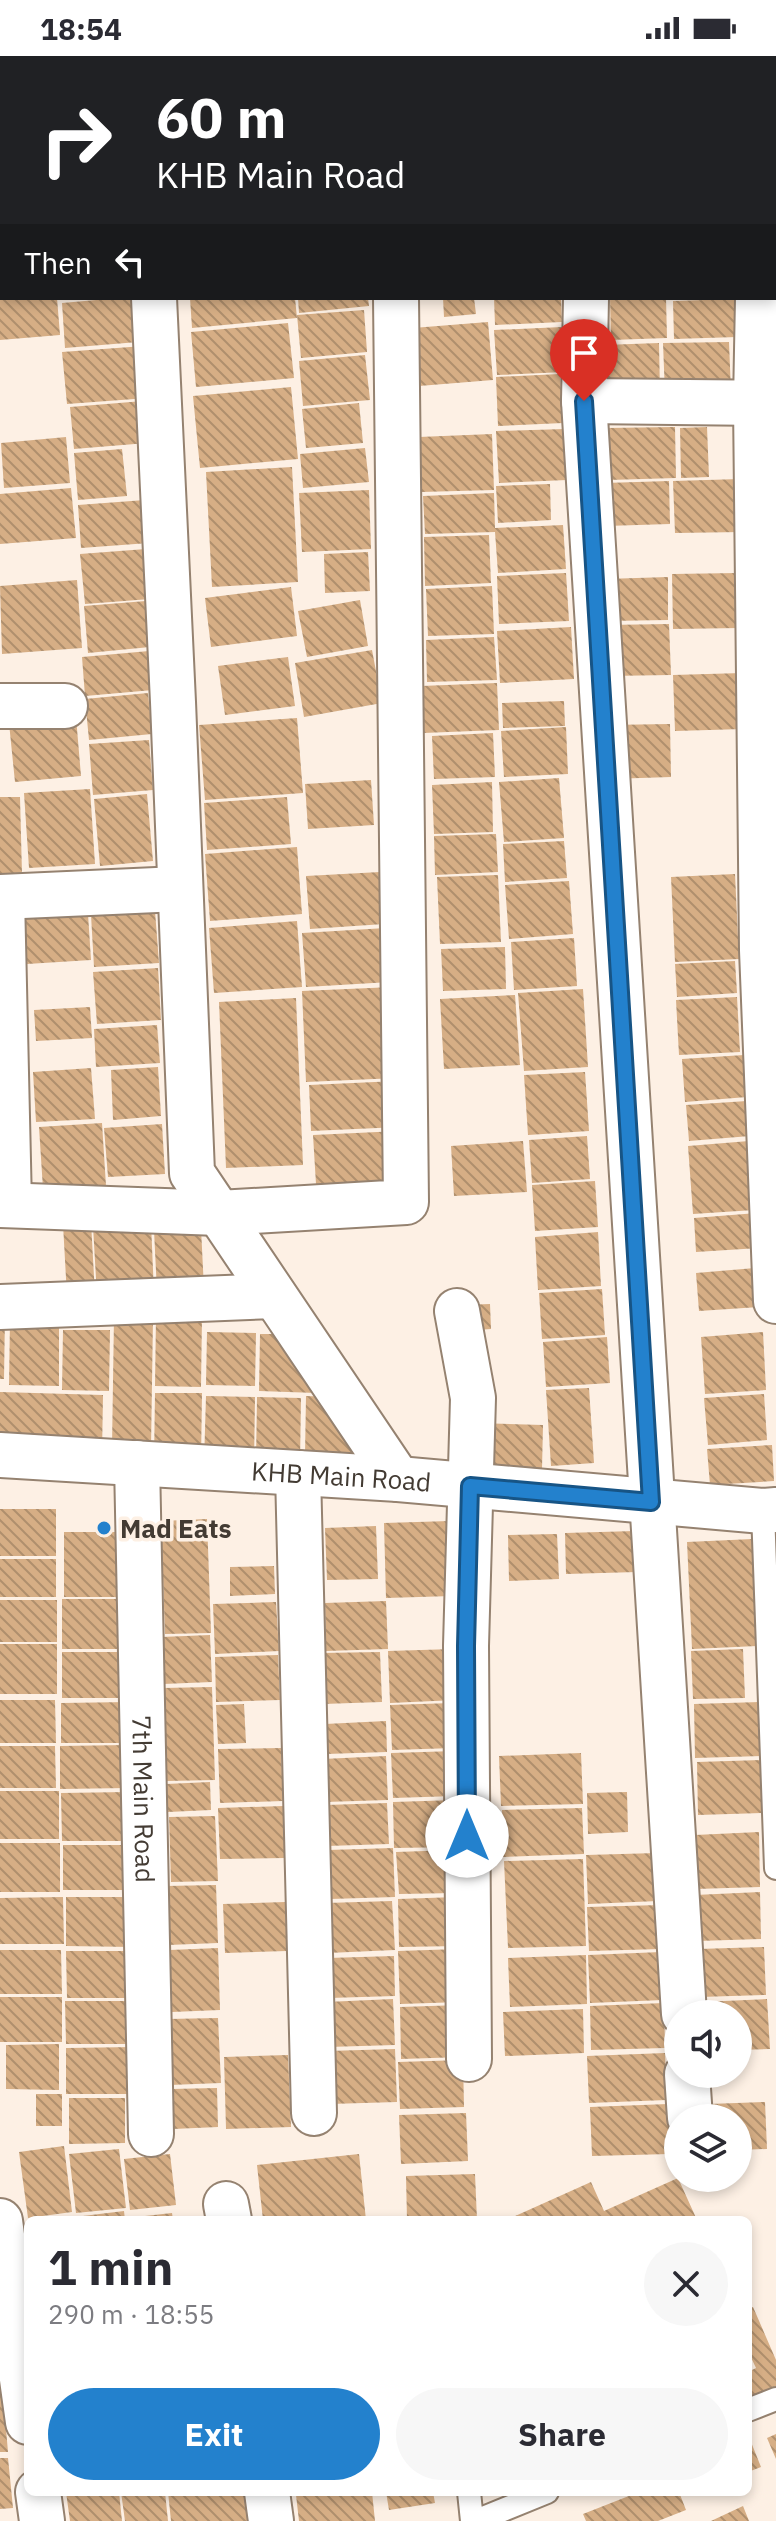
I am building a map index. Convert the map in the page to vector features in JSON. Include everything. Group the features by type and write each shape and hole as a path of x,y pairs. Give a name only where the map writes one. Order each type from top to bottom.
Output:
{"street":[{"path":"154,300 192,1173 398,1479"},
{"path":"179,889 1,897 4,1205 219,1213 406,1202 396,300"},
{"path":"586,300 584,401 683,2000"},
{"path":"758,300 766,403 762,950 776,1301"},
{"path":"584,401 766,403"},
{"path":"0,706 65,706"},
{"path":"0,1307 274,1296"},
{"path":"457,1311 473,1398 466,1646 469,2059"},
{"name":"KHB Main Road","path":"0,1455 398,1479 769,1511"},
{"name":"7th Main Road","path":"137,1463 151,2134"},
{"path":"298,1473 314,2113"},
{"path":"0,2221 24,2393"},
{"path":"39,2496 42,2521"},
{"path":"268,2496 271,2521"}],"lane":[{"path":"769,1511 776,1868"},
{"path":"752,2408 776,2399"},
{"path":"470,2496 474,2521 537,2496"}],"building":[{"path":"0,300 57,300 60,335 0,340"},
{"path":"134,300 138,342 65,348 62,303"},
{"path":"190,300 295,300 297,318 192,328"},
{"path":"298,300 368,300 369,306 299,313"},
{"path":"443,300 474,300 476,314 444,317"},
{"path":"494,300 561,300 562,322 495,325"},
{"path":"610,300 666,300 667,338 611,340"},
{"path":"736,300 737,337 674,339 673,301"},
{"path":"364,310 367,352 301,358 297,315"},
{"path":"488,322 493,380 419,386 413,328"},
{"path":"288,323 294,378 196,387 191,332"},
{"path":"562,327 565,372 497,375 494,330"},
{"path":"729,342 731,392 665,394 663,343"},
{"path":"659,343 660,393 605,394 604,345"},
{"path":"144,346 148,398 67,404 62,352"},
{"path":"365,355 370,400 303,406 299,361"},
{"path":"560,374 563,423 498,426 496,377"},
{"path":"291,387 298,459 200,468 193,396"},
{"path":"143,401 147,443 74,449 70,407"},
{"path":"359,403 363,443 306,448 302,409"},
{"path":"675,427 676,478 609,480 607,428"},
{"path":"707,427 709,477 681,478 680,428"},
{"path":"565,429 567,480 499,483 496,431"},
{"path":"492,434 494,490 421,492 419,437"},
{"path":"66,437 70,483 4,488 1,443"},
{"path":"365,448 369,482 303,488 300,454"},
{"path":"122,449 127,496 78,500 74,453"},
{"path":"292,467 298,582 212,587 206,472"},
{"path":"740,479 742,532 675,533 673,481"},
{"path":"669,481 670,524 606,526 605,483"},
{"path":"550,484 551,520 498,523 496,486"},
{"path":"71,488 76,538 0,544 0,494"},
{"path":"369,490 371,549 302,552 299,493"},
{"path":"494,493 495,528 563,525 566,569 498,573 495,532 425,534 423,496"},
{"path":"145,500 149,543 81,548 78,505"},
{"path":"489,535 491,583 425,586 424,537"},
{"path":"146,549 150,599 85,604 80,554"},
{"path":"368,552 370,591 325,593 324,554"},
{"path":"566,573 569,621 499,624 497,576"},
{"path":"738,573 740,628 673,629 672,574"},
{"path":"668,577 668,620 607,621 605,579"},
{"path":"77,580 82,648 2,654 0,586"},
{"path":"492,586 494,634 428,636 426,589"},
{"path":"291,587 297,636 211,647 205,598"},
{"path":"360,600 368,646 307,657 298,611"},
{"path":"146,601 150,647 88,653 84,606"},
{"path":"669,624 671,675 608,676 606,625"},
{"path":"571,627 574,679 500,683 497,631"},
{"path":"494,637 497,680 427,682 426,640"},
{"path":"372,650 382,703 304,717 295,663"},
{"path":"149,651 153,690 85,696 82,657"},
{"path":"288,657 295,706 225,715 218,666"},
{"path":"742,673 743,729 675,731 673,675"},
{"path":"497,683 499,730 423,733 421,686"},
{"path":"148,693 152,734 89,740 85,699"},
{"path":"564,701 565,726 503,728 502,703"},
{"path":"76,717 81,776 15,782 9,723"},
{"path":"297,718 303,793 205,800 199,725"},
{"path":"670,724 671,777 610,779 608,725"},
{"path":"566,727 568,774 504,777 501,731"},
{"path":"493,733 495,777 434,779 432,736"},
{"path":"149,740 153,790 93,795 89,744"},
{"path":"559,778 564,838 504,842 499,782"},
{"path":"371,780 374,825 308,829 305,784"},
{"path":"492,782 493,832 434,834 432,785"},
{"path":"90,789 95,864 29,868 24,793"},
{"path":"147,794 153,861 100,866 94,799"},
{"path":"0,797 20,797 22,874 0,874"},
{"path":"287,797 291,844 207,850 204,803"},
{"path":"496,834 498,872 435,875 434,836"},
{"path":"564,841 567,878 505,882 503,844"},
{"path":"297,847 302,914 210,921 205,854"},
{"path":"380,872 384,924 310,929 306,876"},
{"path":"735,874 739,959 675,962 671,877"},
{"path":"498,875 501,942 440,944 437,877"},
{"path":"569,881 573,934 509,939 505,885"},
{"path":"155,911 159,963 94,967 91,915"},
{"path":"88,914 91,960 27,964 24,918"},
{"path":"297,921 302,987 214,993 209,928"},
{"path":"386,928 390,982 306,987 302,933"},
{"path":"574,938 577,986 514,990 511,942"},
{"path":"505,947 506,989 443,991 441,949"},
{"path":"735,961 737,993 677,997 675,964"},
{"path":"158,968 161,1020 97,1024 93,972"},
{"path":"393,987 397,1078 306,1082 302,991"},
{"path":"583,989 588,1067 524,1071 518,993"},
{"path":"515,995 520,1065 444,1069 440,999"},
{"path":"737,997 740,1052 679,1055 676,1000"},
{"path":"296,998 303,1165 226,1168 219,1002"},
{"path":"90,1007 92,1038 36,1041 34,1010"},
{"path":"157,1025 160,1063 96,1067 94,1029"},
{"path":"744,1055 747,1097 685,1102 682,1059"},
{"path":"158,1067 161,1116 113,1120 111,1070"},
{"path":"91,1068 95,1119 36,1122 33,1072"},
{"path":"585,1072 589,1131 528,1135 524,1075"},
{"path":"397,1081 400,1127 311,1131 309,1085"},
{"path":"747,1101 750,1136 689,1141 686,1105"},
{"path":"102,1123 106,1186 43,1189 39,1127"},
{"path":"162,1124 165,1174 108,1177 104,1128"},
{"path":"399,1131 402,1180 316,1184 313,1135"},
{"path":"587,1136 590,1179 532,1183 529,1140"},
{"path":"523,1141 527,1192 454,1196 451,1146"},
{"path":"749,1141 754,1210 693,1214 688,1146"},
{"path":"595,1181 598,1227 535,1231 532,1185"},
{"path":"757,1213 759,1248 696,1252 694,1218"},
{"path":"91,1222 95,1295 67,1296 63,1224"},
{"path":"151,1223 154,1293 97,1296 93,1226"},
{"path":"201,1228 204,1289 157,1292 154,1230"},
{"path":"598,1232 601,1286 538,1290 535,1237"},
{"path":"755,1268 759,1307 699,1311 696,1273"},
{"path":"602,1289 605,1335 542,1339 539,1293"},
{"path":"490,1304 491,1329 463,1331 462,1305"},
{"path":"0,1314 5,1314 4,1379 0,1379"},
{"path":"156,1316 202,1317 201,1387 155,1386"},
{"path":"114,1317 153,1318 151,1448 112,1447"},
{"path":"10,1319 59,1320 59,1386 9,1385"},
{"path":"63,1330 110,1330 109,1391 62,1390"},
{"path":"207,1332 256,1333 255,1386 206,1385"},
{"path":"763,1332 766,1390 705,1394 701,1337"},
{"path":"260,1334 279,1334 317,1393 259,1391"},
{"path":"607,1337 610,1383 546,1387 543,1342"},
{"path":"589,1388 594,1463 551,1466 546,1390"},
{"path":"0,1392 103,1395 102,1454 0,1451"},
{"path":"155,1393 202,1393 201,1461 154,1461"},
{"path":"764,1394 767,1440 708,1445 704,1398"},
{"path":"206,1396 255,1397 254,1464 204,1463"},
{"path":"306,1396 332,1397 371,1456 305,1455"},
{"path":"257,1397 301,1398 300,1463 256,1462"},
{"path":"477,1423 543,1425 542,1469 476,1466"},
{"path":"772,1445 774,1481 710,1485 707,1449"},
{"path":"0,1509 56,1509 56,1556 0,1556"},
{"path":"207,1519 211,1633 165,1634 161,1521"},
{"path":"450,1521 452,1596 386,1598 384,1523"},
{"path":"376,1526 378,1579 327,1580 325,1528"},
{"path":"635,1531 637,1572 566,1574 565,1533"},
{"path":"64,1532 125,1532 125,1597 64,1597"},
{"path":"557,1534 559,1579 509,1581 508,1535"},
{"path":"753,1539 757,1646 692,1649 687,1542"},
{"path":"0,1559 56,1559 56,1597 0,1597"},
{"path":"274,1566 275,1594 230,1596 230,1567"},
{"path":"62,1599 130,1599 130,1649 62,1649"},
{"path":"0,1600 57,1600 57,1642 0,1642"},
{"path":"386,1601 388,1649 326,1651 325,1603"},
{"path":"276,1602 279,1651 215,1654 213,1604"},
{"path":"210,1635 212,1682 163,1684 161,1637"},
{"path":"0,1644 57,1644 57,1694 0,1694"},
{"path":"454,1649 456,1700 390,1703 388,1651"},
{"path":"743,1649 745,1698 693,1699 691,1651"},
{"path":"62,1652 125,1652 125,1698 62,1698"},
{"path":"380,1652 382,1702 323,1704 322,1653"},
{"path":"278,1655 280,1700 216,1702 215,1657"},
{"path":"212,1687 215,1780 167,1781 163,1688"},
{"path":"0,1700 55,1700 56,1743 0,1743"},
{"path":"129,1702 129,1743 61,1743 61,1703"},
{"path":"760,1702 762,1756 695,1758 694,1704"},
{"path":"452,1703 454,1748 392,1750 390,1705"},
{"path":"244,1704 246,1743 218,1744 216,1705"},
{"path":"386,1721 387,1752 326,1754 325,1724"},
{"path":"128,1745 128,1788 60,1789 60,1746"},
{"path":"0,1746 55,1746 56,1788 0,1788"},
{"path":"281,1748 283,1801 220,1803 218,1749"},
{"path":"455,1751 456,1796 393,1798 391,1753"},
{"path":"581,1753 583,1804 501,1806 499,1756"},
{"path":"386,1756 388,1800 325,1802 323,1759"},
{"path":"761,1760 762,1813 698,1815 697,1762"},
{"path":"210,1782 211,1810 168,1812 166,1784"},
{"path":"0,1791 59,1791 59,1839 0,1839"},
{"path":"127,1792 127,1841 62,1841 61,1793"},
{"path":"627,1792 628,1832 588,1834 587,1793"},
{"path":"456,1800 458,1847 394,1848 393,1802"},
{"path":"387,1803 389,1844 327,1846 326,1805"},
{"path":"283,1806 285,1858 220,1859 218,1808"},
{"path":"582,1808 584,1854 503,1857 502,1810"},
{"path":"215,1816 218,1881 171,1882 169,1817"},
{"path":"759,1832 760,1887 696,1889 695,1835"},
{"path":"0,1843 60,1843 60,1892 0,1892"},
{"path":"63,1845 126,1845 126,1890 63,1890"},
{"path":"393,1848 395,1897 330,1899 328,1850"},
{"path":"454,1850 456,1893 399,1894 396,1852"},
{"path":"657,1853 658,1901 588,1904 586,1855"},
{"path":"583,1859 586,1946 508,1948 504,1861"},
{"path":"216,1885 218,1943 168,1945 166,1886"},
{"path":"760,1892 761,1939 697,1941 695,1895"},
{"path":"63,1897 64,1944 0,1944 0,1898"},
{"path":"66,1897 131,1897 132,1947 66,1946"},
{"path":"457,1897 459,1946 399,1947 398,1899"},
{"path":"392,1901 395,1950 328,1953 326,1903"},
{"path":"285,1902 287,1951 225,1953 223,1904"},
{"path":"660,1905 661,1949 589,1951 587,1907"},
{"path":"764,1947 766,1995 700,1997 698,1949"},
{"path":"218,1948 220,2010 172,2012 170,1950"},
{"path":"459,1949 461,2002 400,2004 398,1951"},
{"path":"0,1950 61,1950 62,1994 0,1994"},
{"path":"66,1951 129,1951 129,1998 67,1998"},
{"path":"661,1952 663,2000 590,2003 588,1955"},
{"path":"586,1955 587,2004 510,2007 508,1958"},
{"path":"394,1956 395,1996 329,1998 328,1958"},
{"path":"0,1997 62,1997 62,2042 0,2042"},
{"path":"393,1999 395,2045 328,2047 326,2002"},
{"path":"767,1999 770,2049 752,2050 752,2000 745,2000"},
{"path":"65,2001 130,2001 130,2044 66,2044"},
{"path":"664,2003 664,2048 591,2050 590,2006"},
{"path":"461,2005 463,2057 401,2059 400,2007"},
{"path":"583,2009 584,2053 505,2056 503,2012"},
{"path":"218,2018 221,2083 170,2085 168,2019"},
{"path":"59,2044 59,2090 6,2089 6,2045"},
{"path":"134,2047 134,2094 66,2094 66,2048"},
{"path":"395,2049 397,2102 330,2104 328,2051"},
{"path":"664,2053 667,2100 589,2103 587,2056"},
{"path":"288,2055 291,2127 226,2129 224,2057"},
{"path":"463,2060 464,2107 400,2109 398,2062"},
{"path":"217,2088 218,2127 173,2129 171,2089"},
{"path":"36,2094 62,2094 62,2126 36,2126"},
{"path":"69,2098 125,2098 125,2143 69,2144"},
{"path":"765,2102 767,2149 752,2150 752,2104 709,2104"},
{"path":"664,2104 664,2154 592,2156 590,2107"},
{"path":"466,2113 468,2161 401,2164 399,2115"},
{"path":"64,2146 72,2212 28,2216 19,2152"},
{"path":"119,2149 126,2208 76,2213 69,2154"},
{"path":"170,2154 176,2205 130,2210 124,2159"},
{"path":"359,2154 366,2216 263,2216 257,2165"},
{"path":"475,2174 477,2216 407,2216 406,2176"},
{"path":"591,2182 604,2211 664,2184 664,2192 684,2192 695,2216 515,2216"},
{"path":"124,2211 125,2216 83,2216"},
{"path":"172,2213 172,2216 145,2216"},
{"path":"752,2307 776,2360 776,2386 752,2397 752,2370 756,2368 752,2360"},
{"path":"2,2383 8,2452 0,2452"},
{"path":"776,2434 776,2459 767,2438"},
{"path":"752,2444 761,2467 752,2470"},
{"path":"0,2458 8,2458 13,2508 0,2509"},
{"path":"67,2496 119,2496 122,2521 70,2521"},
{"path":"122,2496 165,2496 168,2521 125,2521"},
{"path":"168,2496 250,2496 253,2521 171,2521"},
{"path":"296,2496 372,2496 375,2521 299,2521"},
{"path":"387,2496 434,2496 435,2503 389,2510"},
{"path":"629,2496 681,2496 686,2510 658,2521 586,2521 583,2514"},
{"path":"743,2506 749,2521 711,2521"}],"place":[{"name":"Mad Eats","path":"104,1528"}],"route":[{"path":"467,1836 466,1646 470,1486 651,1502 584,401"}]}
